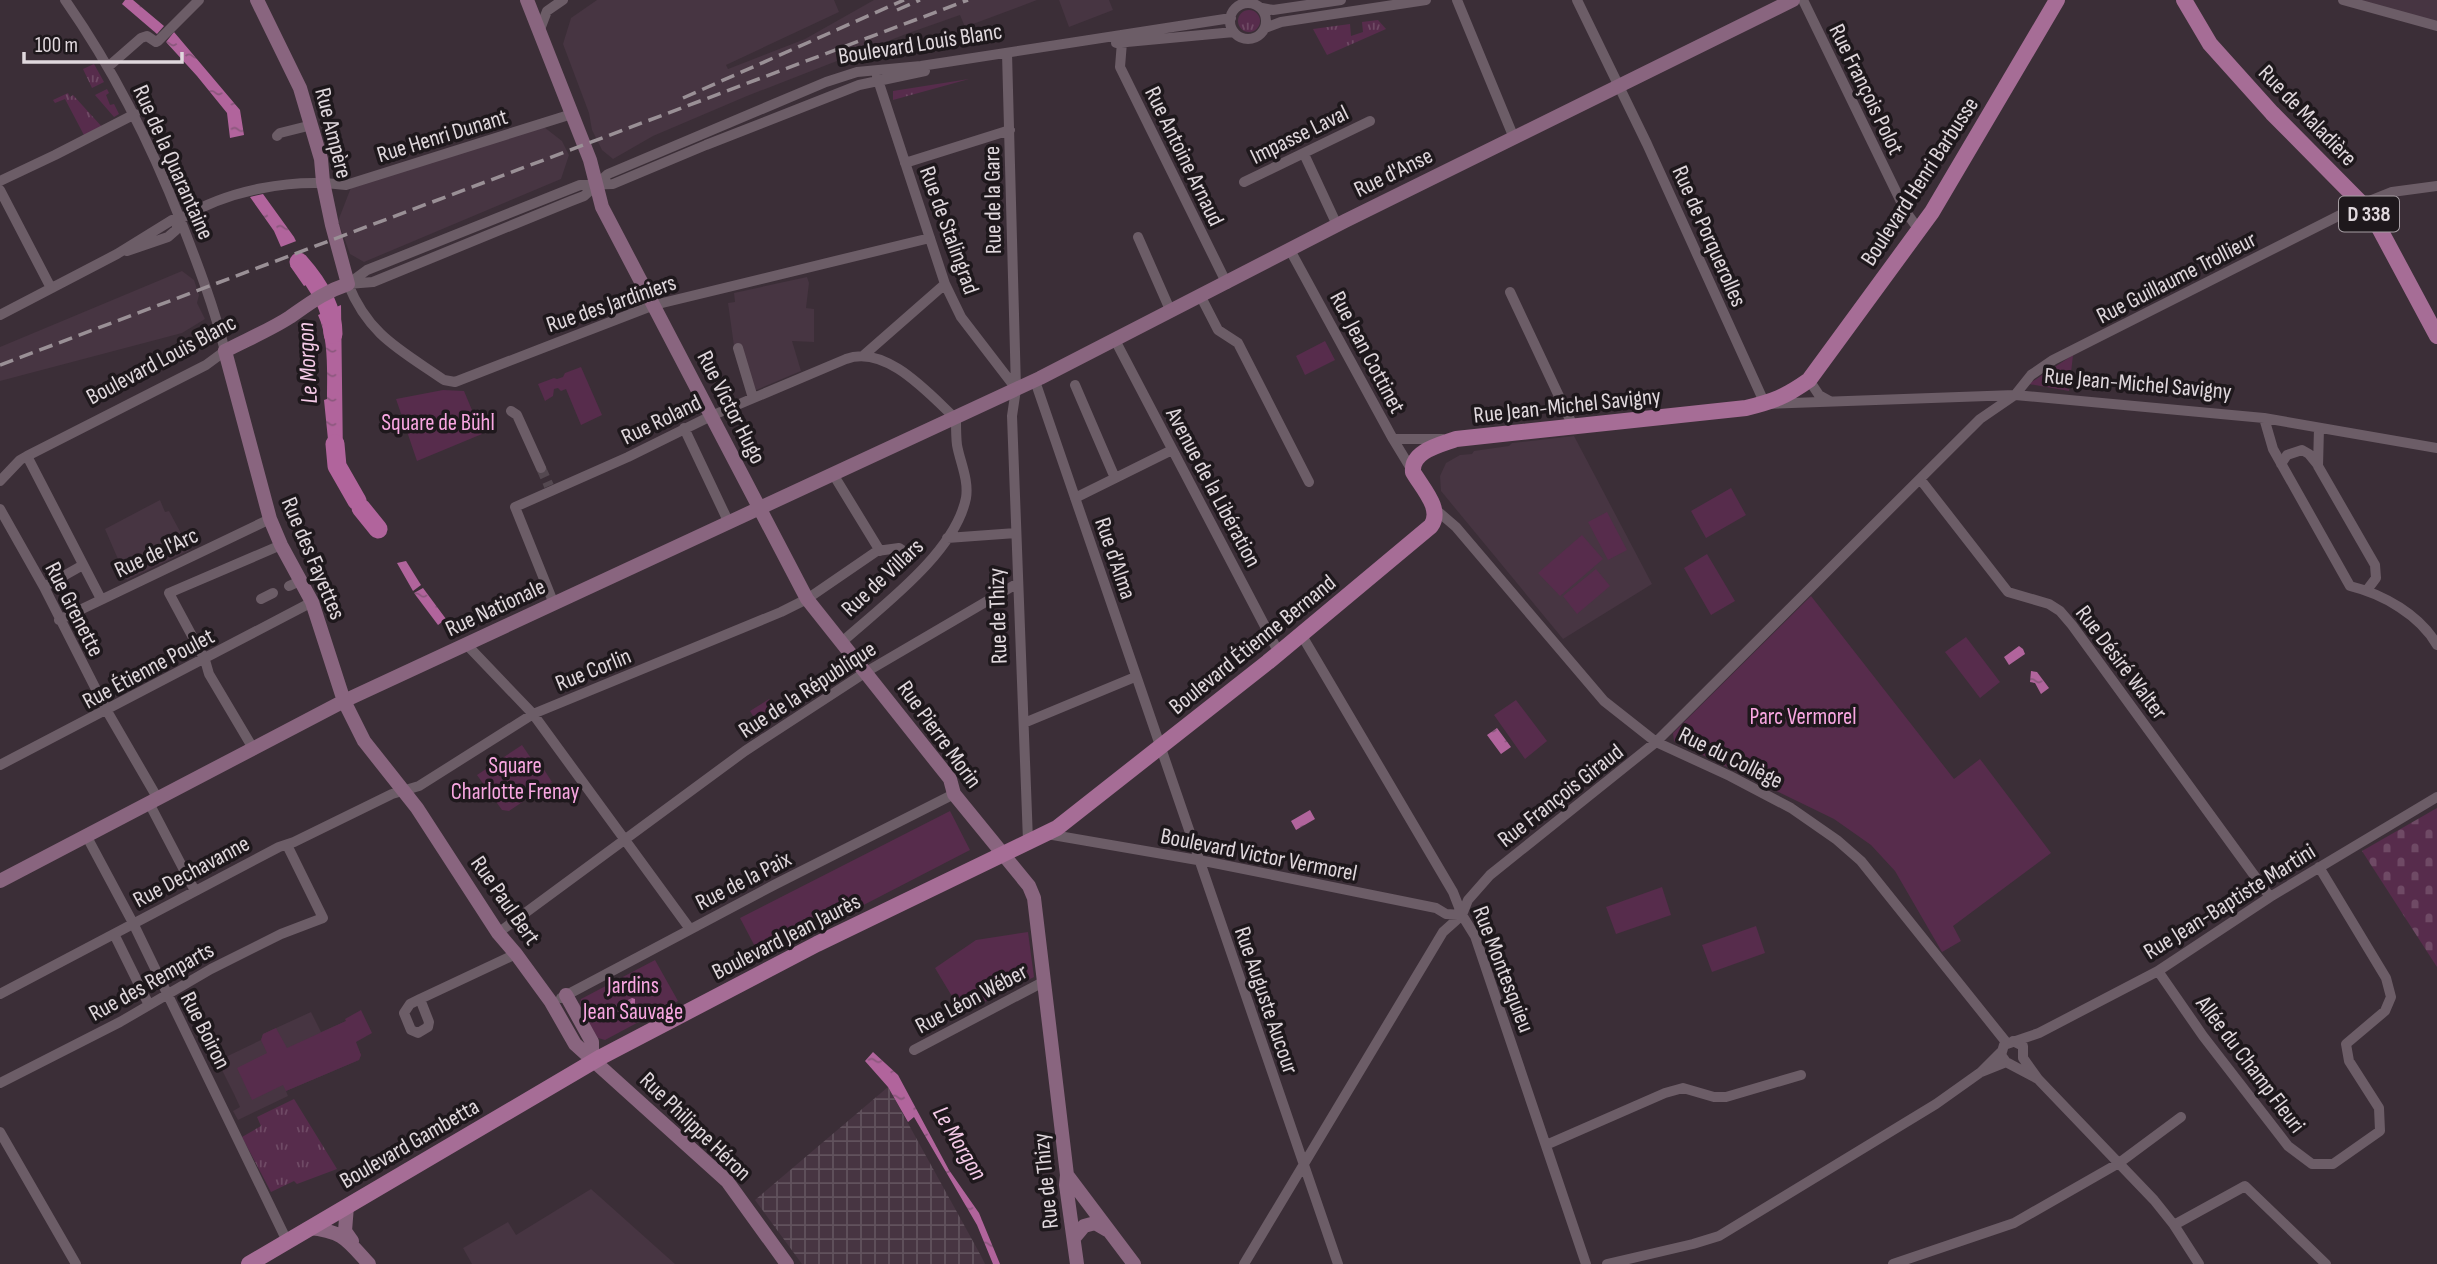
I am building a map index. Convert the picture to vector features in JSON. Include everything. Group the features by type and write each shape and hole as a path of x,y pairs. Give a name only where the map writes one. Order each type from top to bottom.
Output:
{"main road":[{"name":"Boulevard Henri Barbusse","path":"1804,384 1919,230 2057,0"},
{"name":"Rue de Maladière","path":"2184,0 2210,44 2272,113 2362,204 2377,224 2437,336"},
{"name":"Rue Jean-Michel Savigny","path":"1413,472 1414,460 1423,453 1457,439 1746,408 1783,398 1804,384"},
{"path":"1413,472 1435,509"},
{"name":"Boulevard Étienne Bernand","path":"1028,841 1047,834 1073,817 1279,653 1427,530 1434,521 1435,509"},
{"path":"1002,853 1028,841"},
{"name":"Boulevard Jean Jaurès","path":"592,1062 817,944 1002,853"},
{"name":"Boulevard Gambetta","path":"249,1264 592,1062"}],"street":[{"name":"Rue de la Quarantaine","path":"65,0 109,66 135,114 180,219 216,316 225,351"},
{"path":"109,66 141,38 145,36 158,41 199,0"},
{"name":"Rue Ampère","path":"257,0 300,88 312,125 348,284"},
{"name":"Rue Victor Hugo","path":"527,0 590,160 602,207 807,599 842,642"},
{"path":"539,32 547,11 563,0"},
{"path":"1341,0 1273,10 1253,3 1243,4 1234,9 1231,18 1234,32 1250,39 1258,36 1265,28 1281,22 1426,0"},
{"path":"1457,0 1483,48 1514,138"},
{"name":"Rue de Porquerolles","path":"1577,0 1653,156 1765,404"},
{"name":"Rue d'Anse","path":"1016,389 1227,284 1337,225 1793,0"},
{"name":"Rue François Polot","path":"1803,0 1906,212 1919,230"},
{"path":"2343,0 2437,26"},
{"path":"1262,8 1266,20 1265,28"},
{"name":"Boulevard Louis Blanc","path":"0,481 20,460 206,365 225,351 290,317 331,289 348,284 373,282 584,196 595,185 613,184 876,75 1231,18"},
{"name":"Boulevard Louis Blanc","path":"1007,55 1234,32"},
{"name":"Rue Antoine Arnaud","path":"1122,42 1120,67 1227,284"},
{"name":"Rue de la Gare","path":"1007,55 1016,389"},
{"name":"Rue de Stalingrad","path":"876,75 944,284 961,317 1016,389"},
{"path":"0,181 135,114"},
{"name":"Rue Henri Dunant","path":"0,315 117,254 168,237 176,230 180,219 244,192 323,182 346,185 572,114"},
{"name":"Impasse Laval","path":"1244,182 1370,121"},
{"path":"277,136 312,125"},
{"path":"905,163 1010,130"},
{"path":"1304,153 1337,225"},
{"name":"Rue Guillaume Trollieur","path":"2015,395 2031,375 2053,360 2362,204 2392,192 2437,186"},
{"path":"0,190 51,288"},
{"path":"1138,237 1171,312"},
{"name":"Rue des Jardiniers","path":"348,284 359,308 380,335 444,380 455,382 654,305 929,238"},
{"name":"Rue Jean Cottinet","path":"1290,250 1413,472"},
{"path":"944,284 864,355 903,370 956,419"},
{"path":"1510,292 1573,426"},
{"path":"1201,297 1218,330 1238,343 1309,482"},
{"name":"Avenue de la Libération","path":"1115,340 1279,653"},
{"path":"738,348 752,398"},
{"name":"Rue des Fayettes","path":"225,351 271,519 295,583 312,602 344,701"},
{"name":"Rue Roland","path":"554,604 515,508 550,489 628,457 684,428 752,398 846,359 864,355"},
{"name":"Rue d'Alma","path":"1035,381 1159,748"},
{"path":"1804,384 1819,396 1832,401"},
{"path":"1075,385 1115,478"},
{"name":"Rue Nationale","path":"0,881 344,701 1016,389"},
{"name":"Rue de Thizy","path":"1016,389 1012,416 1028,841"},
{"name":"Rue Jean-Michel Savigny","path":"1765,404 2015,395 2264,418 2437,448"},
{"name":"Rue François Giraud","path":"1244,1264 1443,932 1462,915 1468,900 1490,875 1656,742 1980,419 2015,395"},
{"name":"Rue François Giraud","path":"1980,419 1992,401 1992,396"},
{"path":"511,411 517,415 541,468"},
{"path":"2264,418 2273,449 2350,586 2367,590 2401,608 2429,631 2437,645"},
{"name":"Rue de Villars","path":"842,642 921,570 947,538 965,499 967,485 957,443 956,419"},
{"path":"684,428 729,523"},
{"path":"2318,466 2319,428"},
{"name":"Rue Jean-Michel Savigny","path":"1393,439 1457,439"},
{"path":"1075,498 1172,450"},
{"path":"2281,464 2287,455 2302,450 2309,454 2318,466 2375,565 2376,578 2367,590"},
{"path":"27,456 101,599"},
{"path":"832,474 880,551 899,548 908,554"},
{"name":"Rue Désiré Walter","path":"1920,479 2008,592 2049,604 2066,618 2270,897"},
{"name":"Rue Grenette","path":"0,509 44,587 154,801 195,891"},
{"name":"Rue du Collège","path":"1435,509 1456,527 1604,701 1656,742 1772,797 1810,820 1861,861 1898,905 2008,1052"},
{"name":"Rue de l'Arc","path":"59,620 271,519"},
{"path":"947,538 1016,533"},
{"path":"254,750 208,674 205,660 169,593 281,545"},
{"name":"Rue Corlin","path":"403,789 419,786 533,714 781,612 807,599 880,551"},
{"path":"44,587 83,565"},
{"name":"Rue de la République","path":"498,933 745,751 866,672 1018,583"},
{"path":"261,598 272,593"},
{"name":"Rue Étienne Poulet","path":"0,765 312,602"},
{"name":"Rue Montesquieu","path":"1301,634 1453,892 1462,915 1475,936 1586,1264"},
{"name":"Rue Pierre Morin","path":"842,642 950,779 954,794 1002,853"},
{"path":"467,645 533,714 690,929"},
{"path":"1024,723 1135,677"},
{"name":"Rue Paul Bert","path":"344,701 364,741 403,789 498,933 551,1002 575,1044 592,1062"},
{"name":"Rue Auguste Aucour","path":"1159,748 1338,1264"},
{"name":"Rue Dechavanne","path":"0,994 279,847 403,789"},
{"name":"Rue de la Paix","path":"551,1002 954,794"},
{"name":"Rue Jean-Baptiste Martini","path":"1607,1264 1719,1236 1936,1104 2039,1032 2158,971 2270,897 2437,797"},
{"name":"Boulevard Victor Vermorel","path":"1047,834 1198,860 1436,908 1446,914 1462,915"},
{"name":"Rue Boiron","path":"87,837 133,923 287,1241"},
{"name":"Rue des Remparts","path":"0,1083 281,934 323,918 287,845"},
{"name":"Rue de Thizy","path":"1002,853 1022,875 1034,898 1077,1264"},
{"name":"Allée du Champ Fleuri","path":"2158,971 2203,1036 2288,1146 2312,1164 2333,1164 2380,1131 2379,1108 2349,1061 2346,1044 2385,1011 2391,997 2386,978 2319,867"},
{"path":"114,934 149,1005"},
{"path":"421,999 516,954"},
{"name":"Rue Léon Wéber","path":"914,1050 1045,981"},
{"path":"566,995 592,1042 592,1062"},
{"name":"Rue Jean-Baptiste Martini","path":"2008,1052 2024,1054 2039,1032"},
{"path":"2038,1079 2020,1043 2008,1052 2038,1079 2119,1163 2174,1225 2195,1263"},
{"name":"Rue Philippe Héron","path":"592,1062 669,1127 727,1181 787,1264"},
{"path":"1546,1145 1684,1088 1714,1097 1726,1097 1801,1075"},
{"path":"1893,1264 2014,1223 2119,1163 2181,1117"},
{"path":"0,1132 45,1216 76,1264"},
{"path":"1068,1175 1133,1264"},
{"path":"2174,1225 2245,1186 2326,1264"},
{"path":"347,1206 345,1231 364,1259"},
{"path":"1074,1238 1084,1226 1095,1223 1108,1231"},
{"path":"309,1228 326,1229 341,1234 364,1259"}],"shaded area":[{"path":"597,0 834,0 839,12 726,65 728,69 805,39 874,0 1037,0 965,27 960,15 906,34 653,136 613,159 602,150 592,130 589,113 563,44 571,18"},
{"path":"1059,0 1109,0 1113,10 1069,27"},
{"path":"2342,0 2437,0 2437,25"},
{"path":"544,127 562,141 569,155 561,179 364,262 350,254 338,221 352,185"},
{"path":"182,271 194,280 199,295 197,303 205,319 182,333 0,381 0,347"},
{"path":"807,277 809,283 806,308 814,309 814,342 792,341 801,371 754,391 734,346 728,303 735,302 734,293"},
{"path":"1574,436 1652,584 1563,639 1441,491 1440,476 1446,463 1460,455 1509,446 1512,443"},
{"path":"160,500 190,550 127,580 105,529"},
{"path":"311,1012 321,1032 346,1021 361,1055 359,1060 286,1091 288,1096 238,1120 233,1111 240,1107 234,1094 222,1070 215,1073 211,1064 261,1040 263,1034"},
{"path":"888,1087 985,1264 802,1264 755,1200"},
{"path":"591,1189 675,1264 472,1264 463,1248 508,1222 516,1235"}],"green space":[{"path":"1249,10 1259,17 1260,21 1253,31 1249,32 1239,25 1238,21 1245,11"},
{"path":"1378,20 1386,29 1327,55 1313,29 1350,24 1351,36 1363,32 1362,22"},
{"path":"94,64 104,82 92,88 83,69"},
{"path":"969,79 893,100 893,91"},
{"path":"107,89 110,105 114,104 119,114 114,117 95,95"},
{"path":"68,93 70,97 73,95 103,128 85,137 65,99 55,103 53,100"},
{"path":"1325,341 1335,360 1305,375 1296,356"},
{"path":"2073,355 2069,391 2029,384 2030,383"},
{"path":"581,367 602,415 581,425 566,389 554,389 553,396 545,401 538,384 563,377 565,373"},
{"name":"Square de Bühl","path":"443,390 464,391 482,434 417,461 396,399"},
{"path":"1731,488 1746,515 1706,538 1691,511"},
{"path":"1607,512 1627,550 1608,560 1588,522"},
{"path":"1582,535 1603,559 1560,596 1538,573"},
{"path":"1707,554 1735,601 1711,615 1684,568"},
{"path":"1596,569 1610,586 1577,614 1563,596"},
{"name":"Parc Vermorel","path":"1811,596 1954,779 1980,759 2051,853 1953,926 1961,941 1942,952 1895,871 1871,845 1834,819 1674,741 1673,733"},
{"path":"1966,637 2000,682 1980,698 1945,652"},
{"path":"769,699 780,717 761,729 750,711"},
{"path":"1516,700 1547,741 1525,759 1494,715"},
{"name":"Square Charlotte Frenay","path":"522,745 539,770 543,768 552,782 509,811 502,810 477,775"},
{"path":"2437,808 2437,967 2362,851"},
{"path":"950,811 970,850 761,958 740,918"},
{"path":"1662,887 1671,915 1616,934 1606,907"},
{"path":"1756,926 1765,953 1712,972 1702,945"},
{"path":"1028,932 1034,977 962,1013 935,968 976,940"},
{"name":"Jardins Jean Sauvage","path":"655,960 678,1001 605,1040 598,1038 579,1006 581,999"},
{"path":"361,1010 372,1033 356,1042 361,1055 359,1060 286,1091 283,1085 252,1100 237,1068 267,1053 261,1040 263,1034 276,1028 287,1048 346,1021 345,1019"},
{"path":"294,1099 337,1169 297,1184 294,1181 271,1192 242,1137 261,1126 257,1117"}],"water":[{"path":"125,0 133,0 164,26 157,34 122,4"},
{"path":"174,32 240,110 244,135 230,138 227,113 166,42"},
{"path":"263,194 294,237 307,264 321,277 304,286 288,263 274,231 250,197"},
{"path":"341,305 343,460 346,471 331,469 324,400 327,399 327,356 318,315"},
{"path":"406,561 421,585 413,591 397,563"},
{"path":"423,588 446,619 438,625 414,593"},
{"path":"2019,646 2025,654 2009,665 2004,657"},
{"path":"2031,671 2037,672 2049,688 2041,694 2035,683 2030,682"},
{"path":"1497,728 1511,747 1501,754 1487,735"},
{"path":"1310,810 1315,819 1296,830 1291,821"},
{"path":"635,999 635,1004 612,1016 608,1015 608,1010"},
{"path":"873,1052 898,1075 949,1170 979,1213 1000,1264 993,1264 977,1225 914,1117 908,1122 888,1087 865,1061"}],"pier":[{"path":"299,240 306,255 302,257 306,256 309,260 286,267 278,248"}],"waterway":[{"name":"Le Morgon","path":"299,262 322,295 330,314 333,334"},
{"name":"Le Morgon","path":"335,444 337,466 357,501"},
{"name":"Le Morgon","path":"361,508 378,529"}],"tunnel":[{"path":"541,468 549,486"}],"railway":[{"path":"683,98 904,0"},
{"path":"897,10 920,0"},
{"path":"0,365 968,0"}]}
